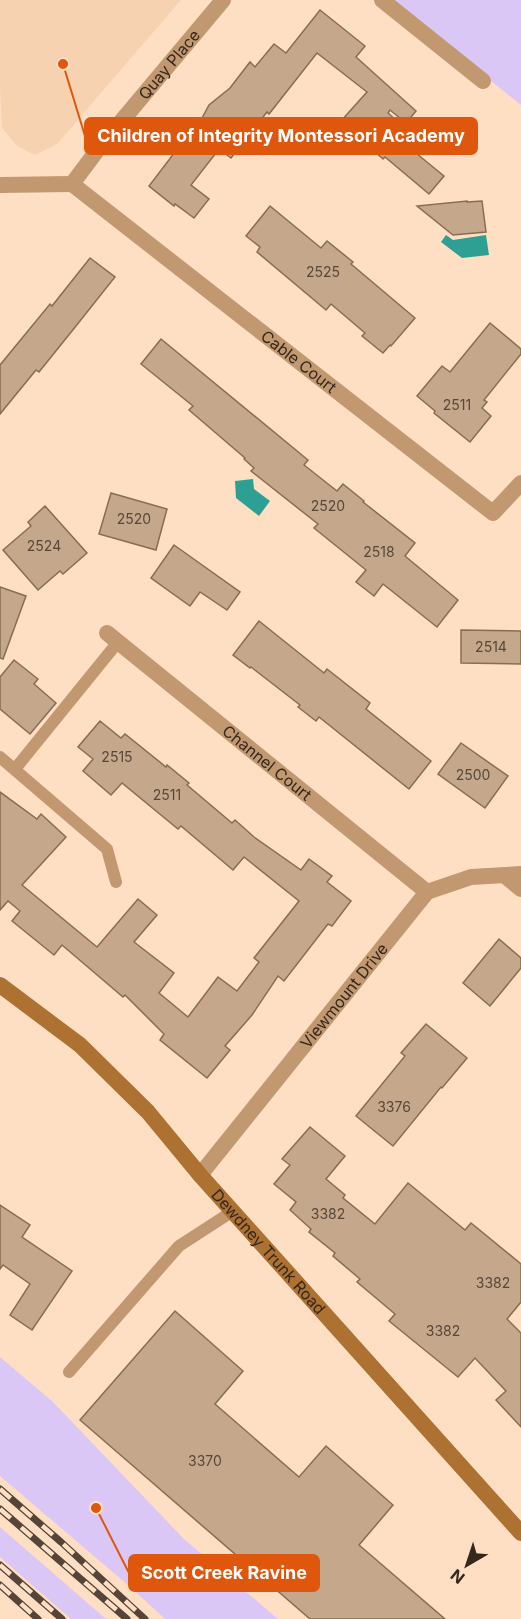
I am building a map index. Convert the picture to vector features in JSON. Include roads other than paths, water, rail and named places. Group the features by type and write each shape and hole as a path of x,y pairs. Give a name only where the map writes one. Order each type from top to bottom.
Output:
{"main road":[{"name":"Dewdney Trunk Road","path":"0,985 80,1045 148,1112 200,1175 521,1533"}],"street":[{"name":"Quay Place","path":"72,184 99,148 223,0"},
{"path":"382,0 483,81"},
{"path":"0,185 72,184"},
{"name":"Cable Court","path":"72,184 493,513 521,483"},
{"name":"Channel Court","path":"112,638 427,892"},
{"path":"427,892 471,877 521,874"},
{"path":"504,876 521,889"},
{"name":"Viewmount Drive","path":"200,1175 427,892"}],"lane":[{"path":"15,769 112,638"},
{"path":"0,757 106,849 116,882"},
{"path":"69,1372 179,1246 233,1211"}],"water":[{"path":"446,235 453,240 486,235 489,255 462,258 441,242"},
{"path":"253,479 254,489 270,501 259,516 236,498 235,481"}],"railway":[{"path":"0,1489 145,1619"},
{"path":"0,1509 127,1619"},
{"path":"0,1565 62,1619"},
{"path":"0,1585 38,1619"}],"place":[{"name":"Children of Integrity Montessori Academy","path":"63,64"},
{"name":"Scott Creek Ravine","path":"96,1508"}]}
